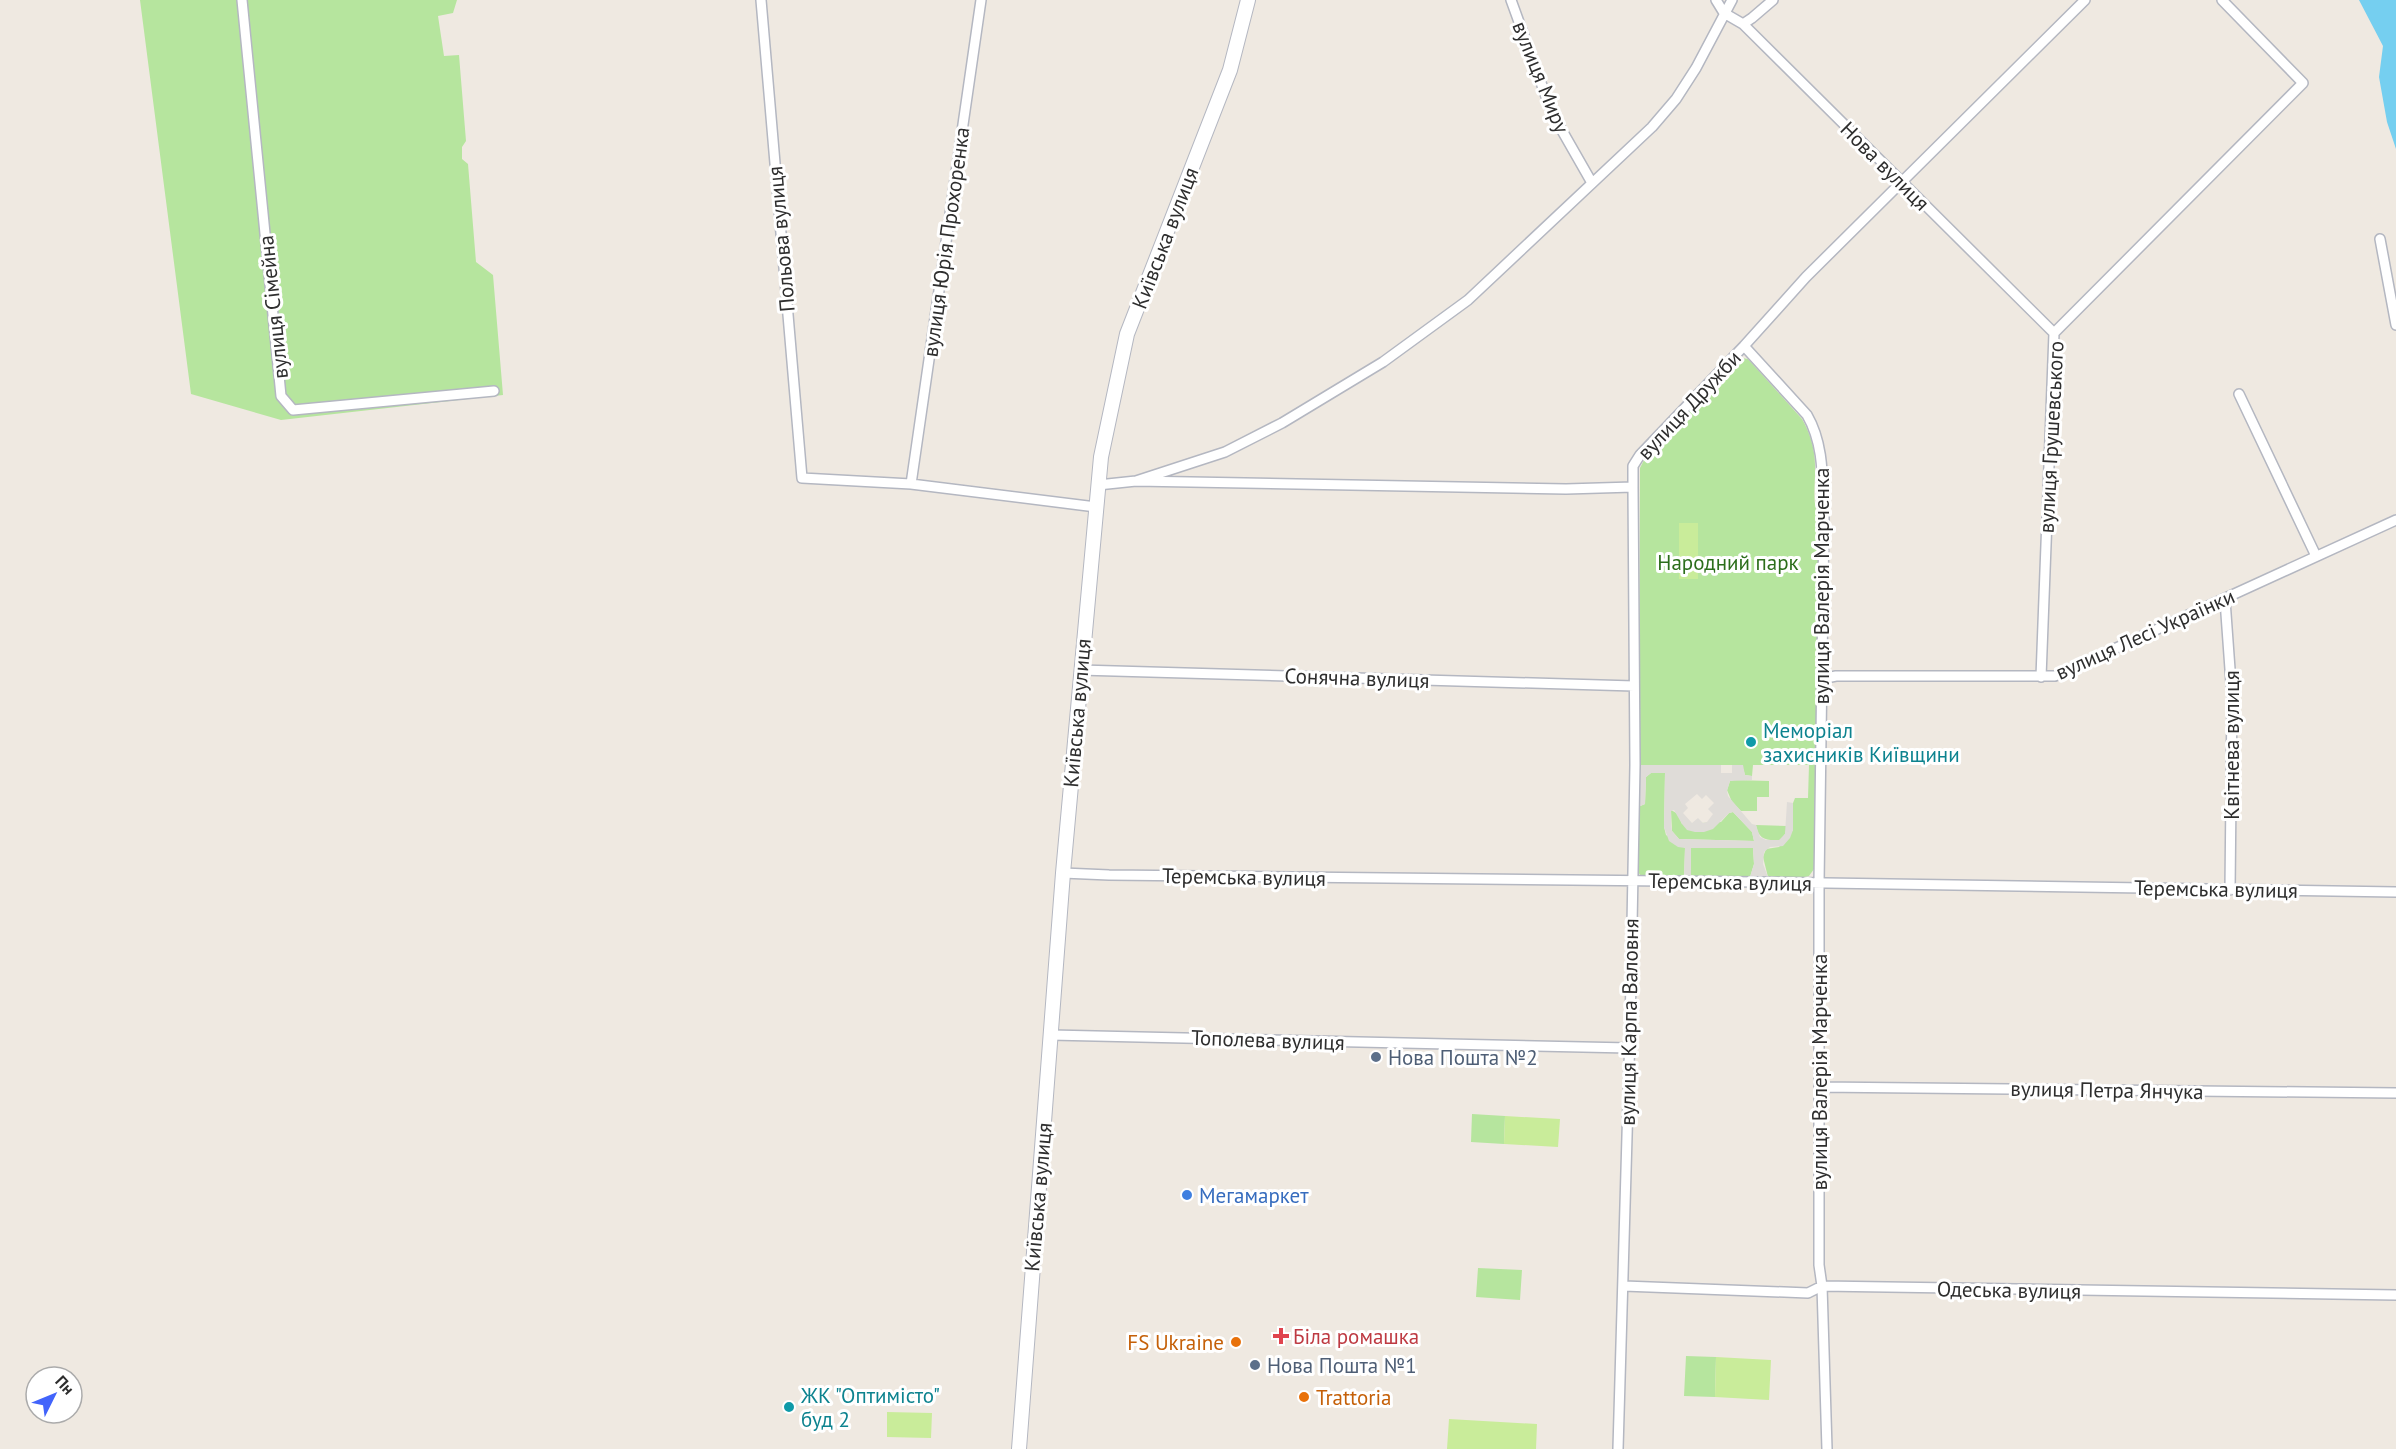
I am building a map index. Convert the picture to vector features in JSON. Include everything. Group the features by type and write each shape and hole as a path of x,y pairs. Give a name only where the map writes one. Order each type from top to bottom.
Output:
{"street":[{"name":"вулиця Сімейна","path":"242,0 281,396 293,410 494,391"},
{"name":"Польова вулиця","path":"761,0 802,478 911,484"},
{"name":"вулиця Юрія Прохоренка","path":"911,484 981,0"},
{"name":"Київська вулиця","path":"1019,1449 1063,873 1101,457 1127,334 1230,70 1248,0"},
{"name":"вулиця Миру","path":"1511,0 1552,113 1593,183"},
{"name":"Нова вулиця","path":"1716,0 1724,13 1743,24 2054,333"},
{"path":"1098,485 1136,481 1225,452 1282,423 1383,362 1468,300 1652,128 1676,99 1696,68 1732,0"},
{"path":"1743,24 1773,0"},
{"name":"вулиця Дружби","path":"1136,481 1566,489 1633,487 1633,466 1640,455 1806,277 2085,0"},
{"name":"вулиця Грушевського","path":"2041,677 2054,333 2304,83 2222,0"},
{"path":"2380,239 2396,325"},
{"name":"вулиця Валерія Марченка","path":"1744,346 1807,415 1814,427 1822,463 1824,517 1819,883 1819,1265 1822,1286 1827,1449"},
{"path":"2239,394 2316,556"},
{"path":"911,484 1096,507"},
{"name":"вулиця Карпа Валовня","path":"1618,1449 1624,1286 1635,765 1633,487"},
{"name":"вулиця Лесі Українки","path":"1821,679 1836,676 2055,676 2225,600 2396,519"},
{"name":"Квітнева вулиця","path":"2225,600 2232,697 2230,890"},
{"name":"Сонячна вулиця","path":"1080,670 1634,686"},
{"name":"Теремська вулиця","path":"1063,873 2396,892"},
{"name":"Тополева вулиця","path":"1051,1035 1629,1048"},
{"name":"вулиця Петра Янчука","path":"1819,1087 2396,1093"},
{"name":"Одеська вулиця","path":"1624,1286 1808,1293 1822,1286 2396,1295"}],"green space":[{"path":"140,0 457,0 453,13 438,16 444,56 459,55 466,141 462,147 462,159 468,164 476,262 493,275 503,395 281,420 191,394"},
{"name":"Народний парк","path":"1742,358 1748,359 1802,419 1810,435 1814,453 1814,498 1819,517 1814,869 1809,876 1804,877 1768,877 1763,857 1766,849 1779,847 1793,830 1795,798 1808,798 1809,765 1753,765 1752,776 1745,775 1742,765 1639,765 1640,468 1655,445 1735,362"},
{"path":"1679,523 1698,523 1698,579 1679,579"},
{"path":"1651,773 1665,773 1664,827 1666,835 1685,848 1684,877 1642,877 1637,871 1638,807 1645,804 1646,777"},
{"path":"1730,781 1769,781 1769,797 1757,797 1757,811 1741,811 1732,802 1727,790"},
{"path":"1671,810 1678,814 1682,824 1721,822 1733,812 1752,832 1754,841 1679,839 1672,831"},
{"path":"1756,825 1787,826 1780,840 1775,840 1761,836"},
{"path":"1691,848 1753,848 1754,864 1750,877 1691,877"},
{"path":"1472,1114 1505,1116 1504,1144 1471,1142"},
{"path":"1505,1116 1560,1119 1558,1147 1504,1144"},
{"path":"1478,1268 1522,1270 1520,1300 1476,1297"},
{"path":"1686,1356 1716,1357 1715,1397 1684,1396"},
{"path":"1716,1357 1771,1360 1769,1400 1715,1397"},
{"path":"887,1412 932,1413 931,1438 887,1437"},
{"path":"1449,1419 1537,1424 1536,1449 1447,1449"}],"shaded area":[{"path":"1639,765 1721,765 1721,773 1732,773 1732,765 1743,765 1745,775 1752,776 1752,780 1730,781 1728,796 1752,824 1756,825 1760,837 1766,840 1779,840 1785,834 1787,802 1793,803 1793,830 1783,846 1770,847 1764,852 1763,864 1768,877 1750,877 1754,864 1753,848 1691,848 1691,877 1684,877 1685,848 1678,847 1669,841 1664,827 1665,773 1651,773 1646,777 1645,804 1638,807","holes":["1697,794 1702,799 1706,795 1714,803 1708,809 1713,814 1707,822 1703,823 1698,818 1692,823 1683,813 1688,808 1685,804","1674,810 1687,830 1695,832 1713,829 1729,813 1733,812 1752,832 1754,841 1679,839 1672,831 1671,811"]}],"water":[{"path":"2359,0 2396,0 2396,149 2387,122 2379,77 2383,46"}],"place":[{"name":"Меморіал захисників Київщини","path":"1751,742"},
{"name":"Нова Пошта №2","path":"1376,1057"},
{"name":"Мегамаркет","path":"1187,1195"},
{"name":"Біла ромашка","path":"1281,1336"},
{"name":"FS Ukraine","path":"1236,1342"},
{"name":"Нова Пошта №1","path":"1255,1365"},
{"name":"Trattoria","path":"1304,1397"},
{"name":"ЖК \"Оптимісто\" буд 2","path":"789,1407"}]}
